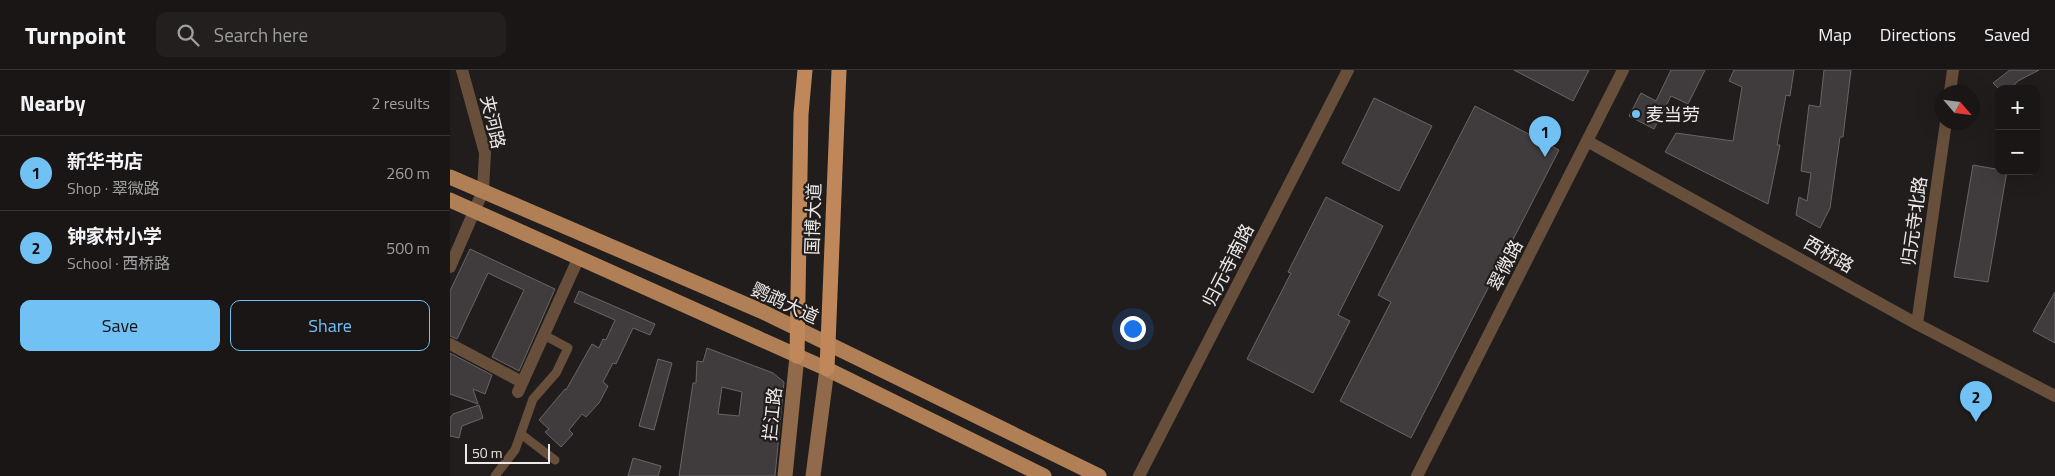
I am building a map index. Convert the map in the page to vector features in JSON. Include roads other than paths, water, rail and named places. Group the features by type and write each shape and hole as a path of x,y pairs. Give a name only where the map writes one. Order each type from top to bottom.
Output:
{"highway":[{"name":"国博大道","path":"797,356 801,114 805,70"},
{"name":"国博大道","path":"828,369 827,344 839,70"}],"main road":[{"name":"鹦鹉大道","path":"450,177 797,328 1099,476"},
{"path":"450,200 828,369 1044,476"},
{"name":"拦江路","path":"785,476 797,356"},
{"path":"813,476 828,369"}],"street":[{"name":"夹河路","path":"450,266 483,191 485,153 462,70"},
{"name":"归元寺南路","path":"1139,476 1348,70"},
{"name":"翠微路","path":"1417,476 1623,70"},
{"path":"1951,85 1953,70"},
{"name":"归元寺北路","path":"1917,324 1945,130"},
{"name":"西桥路","path":"1587,141 1775,243 1917,324 2055,396"},
{"path":"450,344 520,387 579,257"},
{"path":"495,476 515,450 533,400 556,373 568,348 544,335"},
{"path":"521,434 555,460"}],"place":[{"name":"麦当劳","path":"1636,114"},
{"name":"新华书店","path":"1545,157"},
{"name":"钟家村小学","path":"1976,422"}]}
